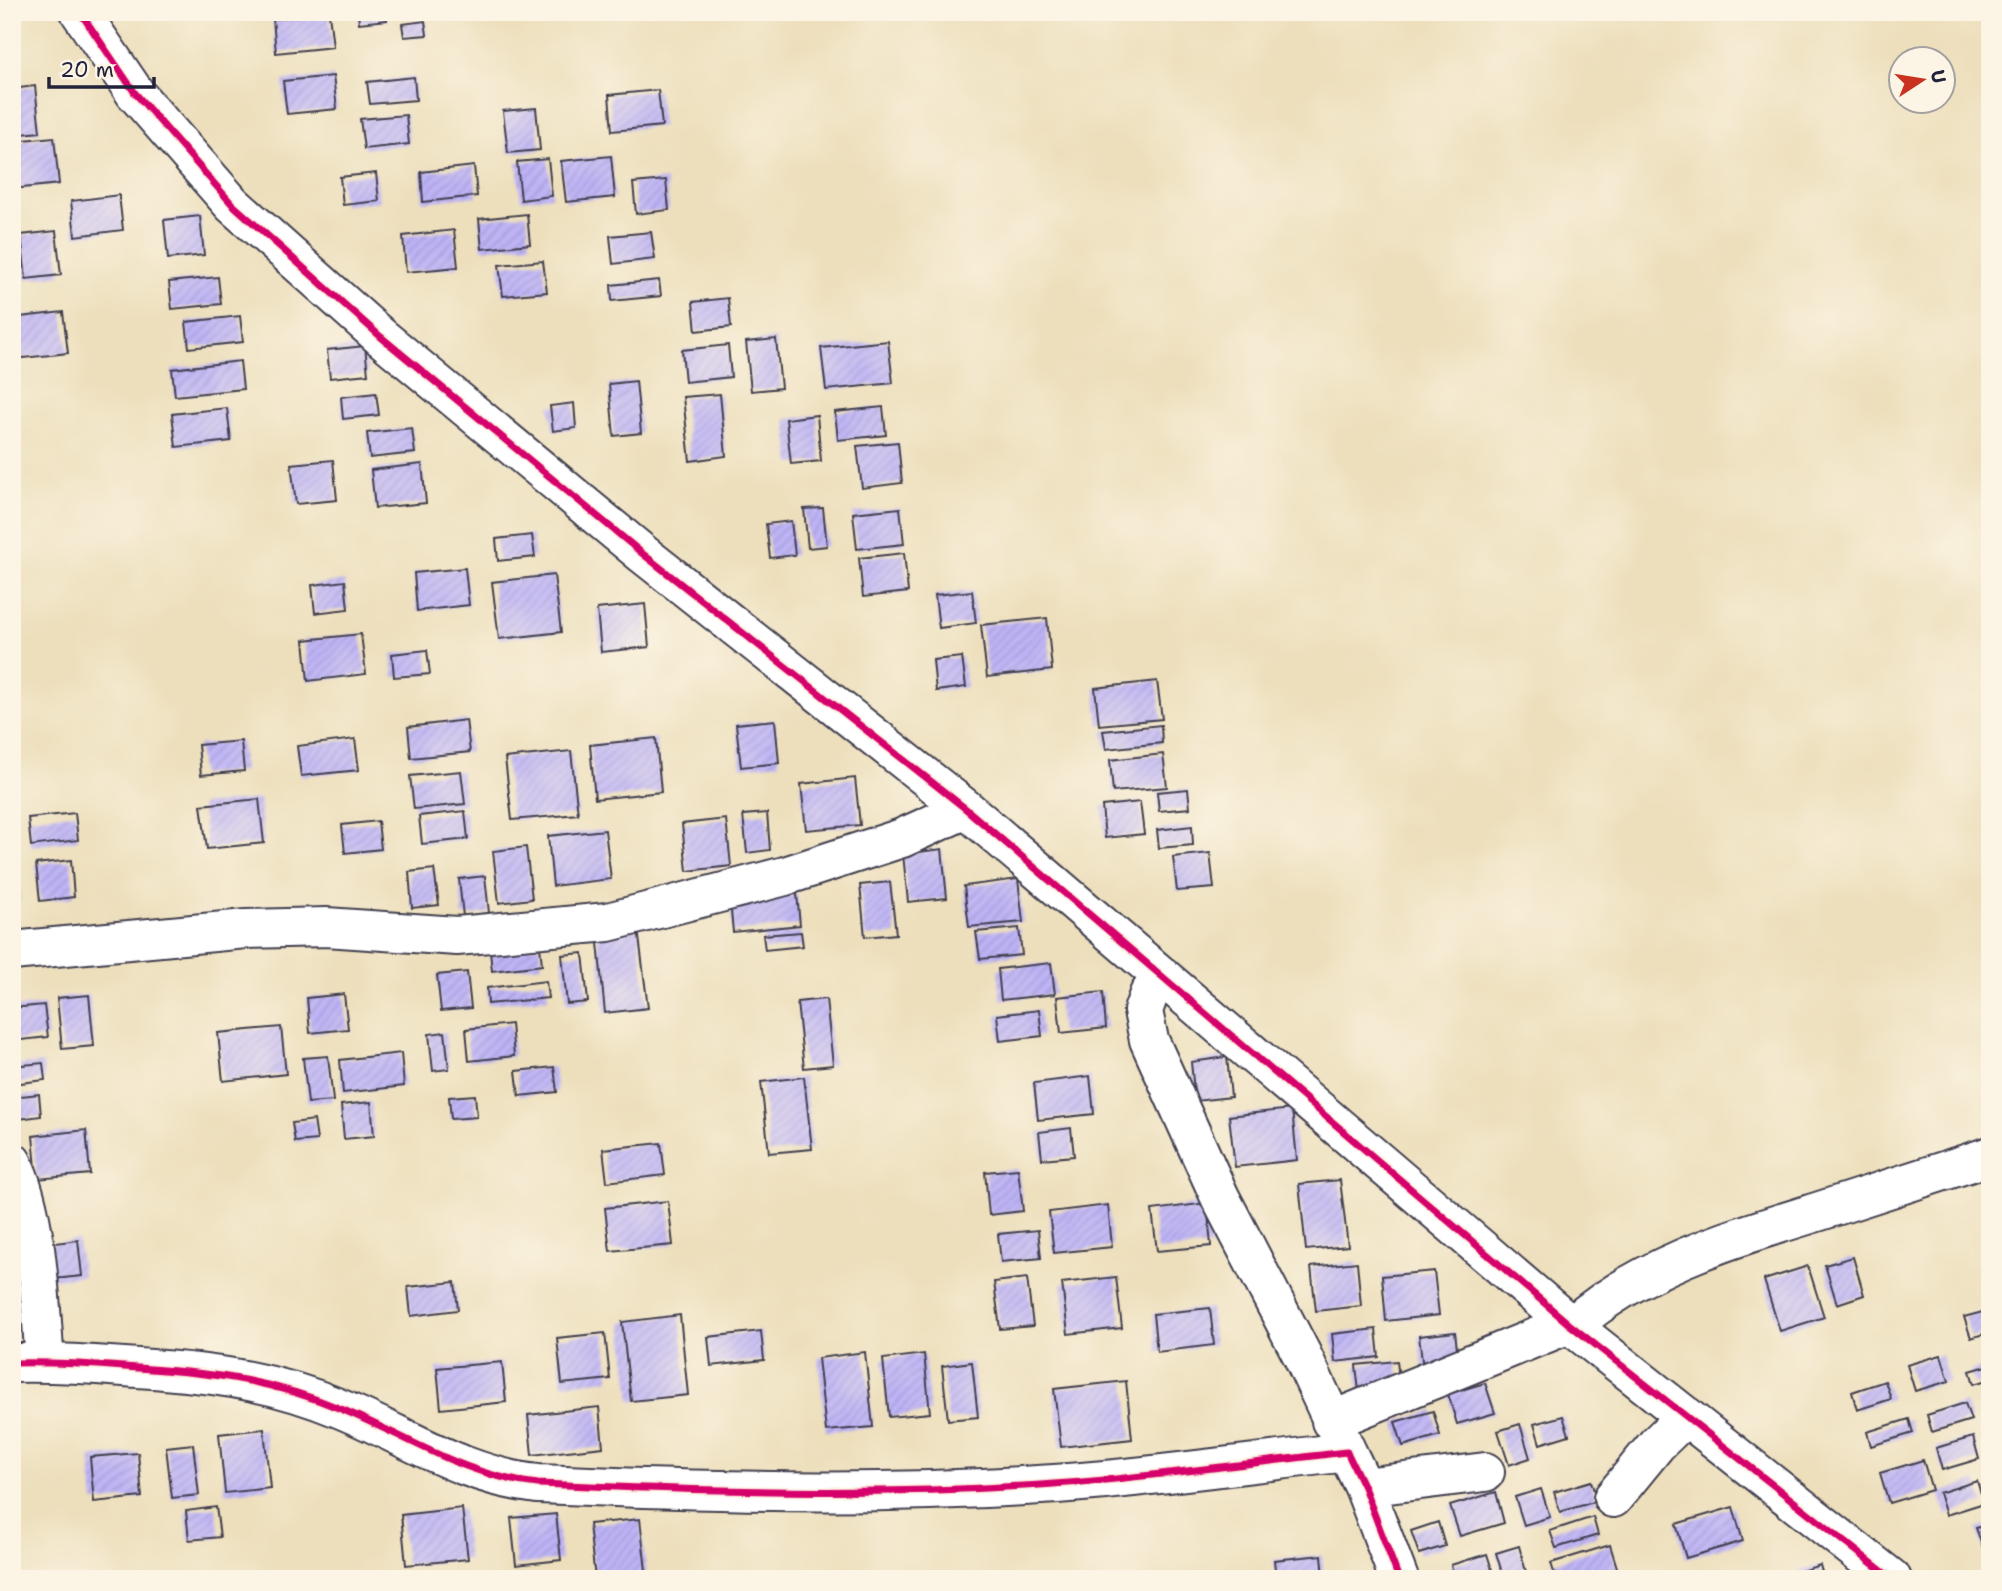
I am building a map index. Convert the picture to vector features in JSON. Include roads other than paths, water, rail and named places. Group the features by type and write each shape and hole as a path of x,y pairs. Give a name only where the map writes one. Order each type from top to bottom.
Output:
{"street":[{"path":"80,12 135,93 187,154 242,213 381,337 643,554 966,809 1162,976 1582,1317 1686,1416 1892,1579"},
{"path":"12,951 246,929 326,927 457,936 608,922 785,876 902,838 966,809"},
{"path":"1162,976 1149,994 1143,1011 1149,1040 1220,1196 1302,1355 1364,1487 1399,1579"},
{"path":"12,1162 21,1180 34,1246 29,1363 211,1373 278,1387 340,1408 478,1473 510,1481 788,1492 1104,1480 1339,1436 1582,1317 1654,1271 1703,1250 1990,1156"},
{"path":"1614,1498 1657,1444 1686,1416"},
{"path":"1364,1487 1485,1472"}]}
